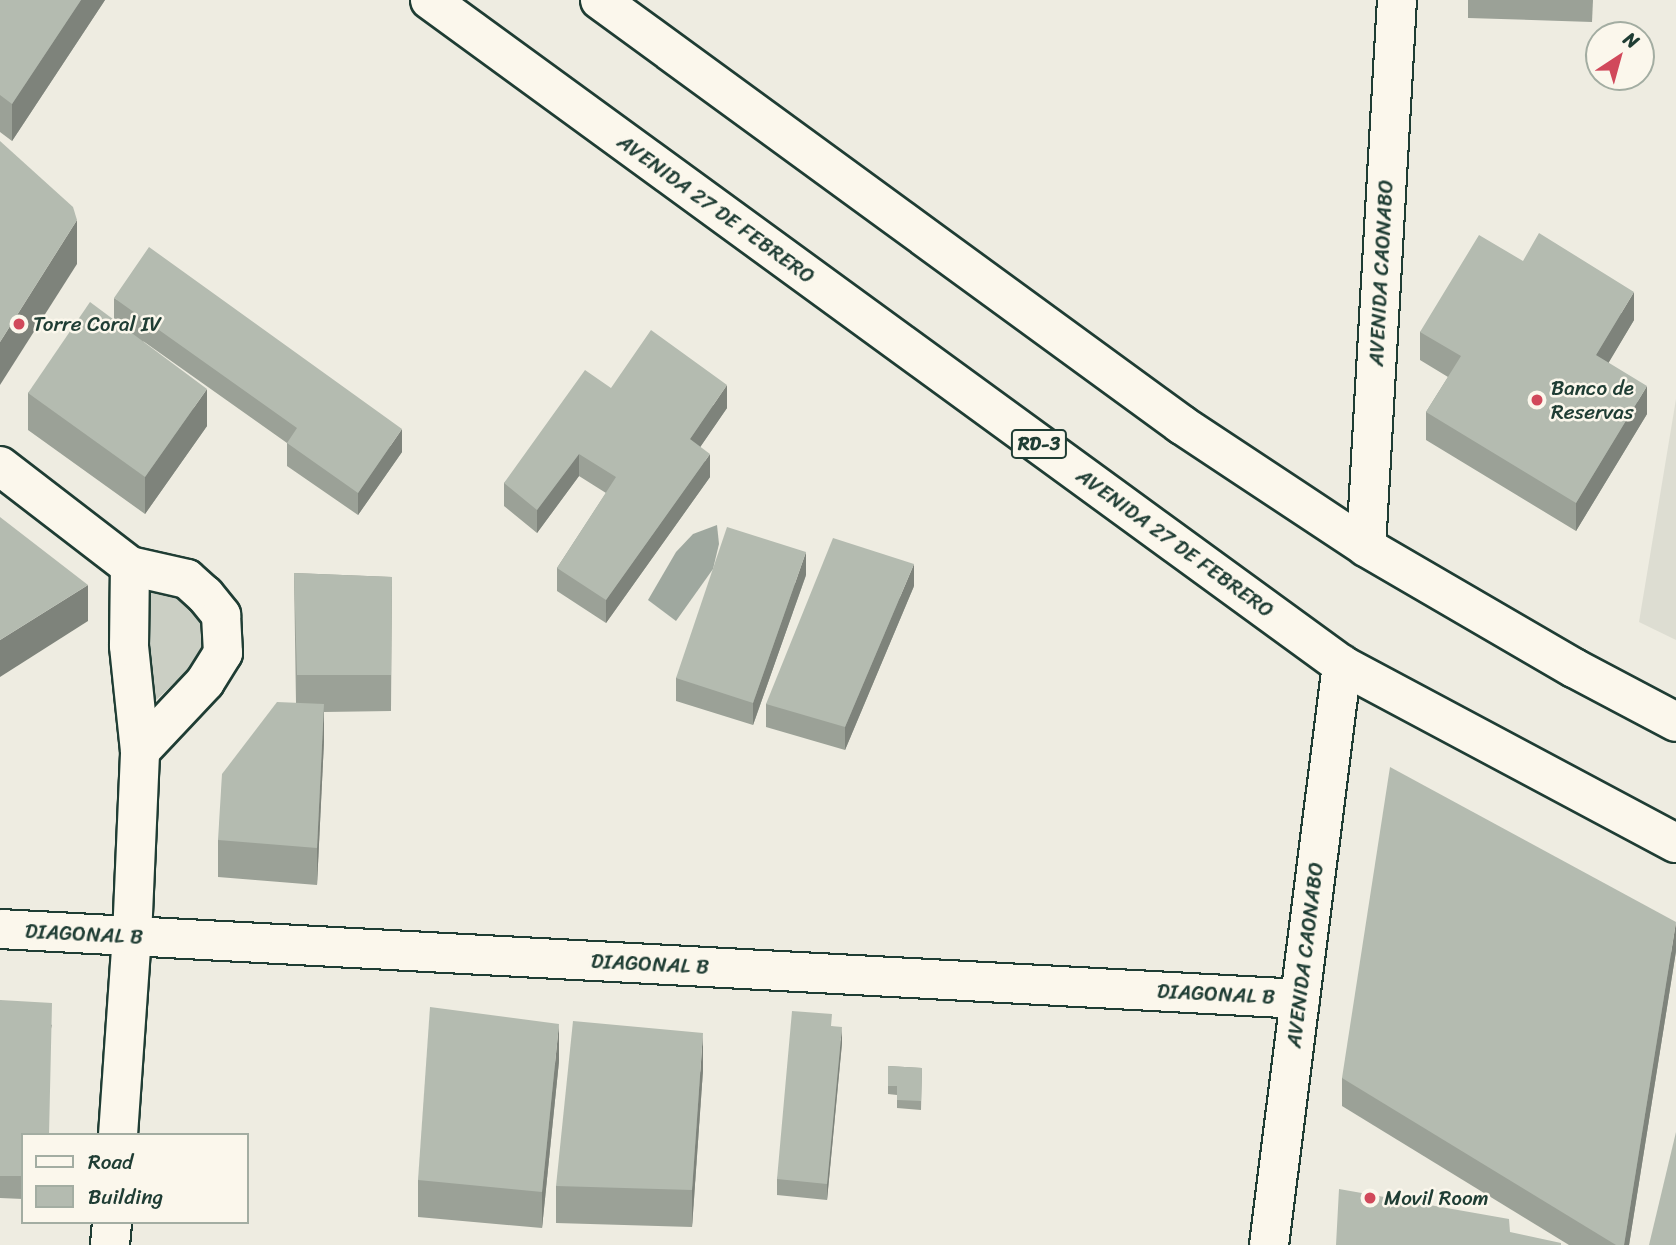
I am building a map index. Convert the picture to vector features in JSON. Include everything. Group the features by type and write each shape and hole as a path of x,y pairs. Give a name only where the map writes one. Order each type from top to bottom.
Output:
{"main road":[{"name":"AVENIDA 27 DE FEBRERO","path":"430,0 1342,665 1676,843"},
{"path":"600,0 1182,425 1366,547 1574,668 1676,722"},
{"name":"AVENIDA CAONABO","path":"1366,547 1396,0"},
{"path":"0,466 130,566 187,579 205,595 221,615 223,653 205,682 139,751"},
{"path":"118,1133 132,937 139,751 129,646 130,566"},
{"name":"AVENIDA CAONABO","path":"1269,1245 1342,665"},
{"name":"DIAGONAL B","path":"0,929 1300,999"},
{"path":"110,1245 112,1224"}],"shaded area":[{"path":"1676,399 1676,640 1639,622"},
{"path":"717,525 719,544 713,569 676,621 648,600 676,552 693,534"},
{"path":"140,589 178,591 202,613 209,650 150,706"}],"building":[{"path":"0,0 81,0 12,104 0,95"},
{"name":"Torre Coral IV","path":"0,141 73,207 77,220 0,342"},
{"name":"Banco de Reservas","path":"1539,233 1634,292 1596,355 1647,386 1576,503 1426,412 1461,356 1420,332 1479,235 1523,261"},
{"path":"149,247 402,429 358,493 287,443 297,428 114,298"},
{"path":"90,302 207,389 145,477 28,393"},
{"path":"651,330 727,385 690,439 710,454 606,600 557,568 616,477 579,454 537,510 504,483 585,370 611,388"},
{"path":"0,517 88,585 0,640"},
{"path":"727,527 806,552 753,703 676,678"},
{"path":"833,538 914,564 845,727 766,704"},
{"path":"294,573 392,577 391,675 297,675"},
{"path":"277,702 324,704 317,848 218,840 222,774"},
{"path":"1390,767 1676,922 1624,1245 1616,1245 1342,1078"},
{"path":"0,1000 52,1003 49,1133 21,1133 21,1176 0,1176"},
{"path":"430,1007 559,1024 542,1192 418,1180"},
{"path":"792,1011 832,1014 831,1026 842,1027 827,1184 777,1179"},
{"path":"573,1021 703,1033 692,1190 556,1186"},
{"path":"888,1066 922,1068 921,1101 897,1100 897,1086 888,1086"},
{"path":"1676,1132 1676,1245 1649,1245"},
{"path":"1339,1189 1509,1219 1510,1232 1561,1245 1336,1245"}],"place":[{"name":"Torre Coral IV","path":"19,324"},
{"name":"Banco de Reservas","path":"1537,400"},
{"name":"Movil Room","path":"1370,1198"}]}
